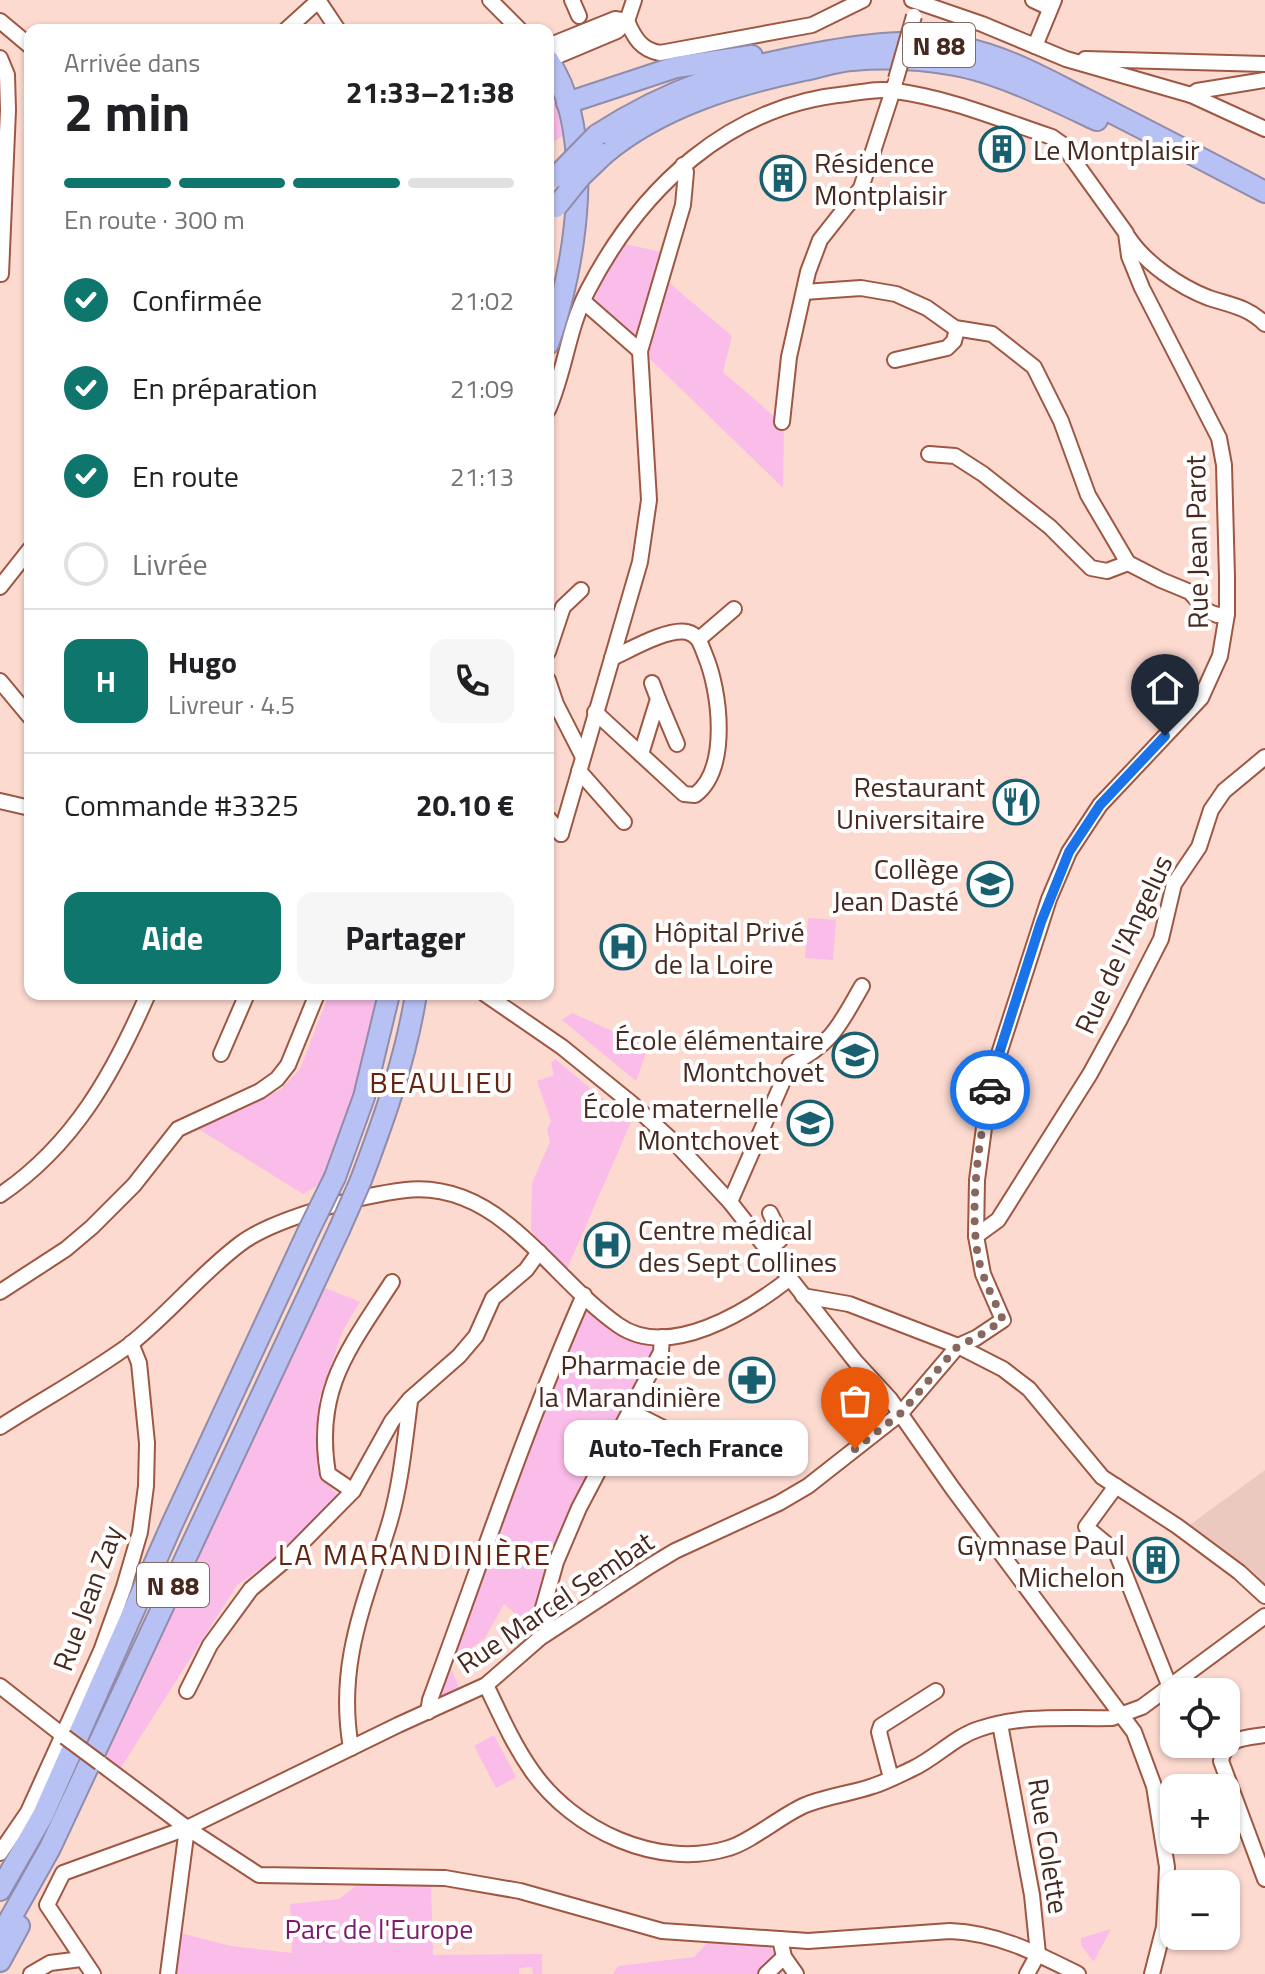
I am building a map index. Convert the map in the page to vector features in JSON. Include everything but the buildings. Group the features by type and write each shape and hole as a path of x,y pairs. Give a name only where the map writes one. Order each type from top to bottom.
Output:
{"highway":[{"name":"N 88","path":"554,195 601,144 655,102 718,75 782,59 867,44 905,41 964,48 1004,61 1119,116 1265,192"},
{"path":"567,103 676,67 719,59 867,44"},
{"name":"N 88","path":"554,196 581,176 601,144 625,136 673,111 722,92 850,60 903,59 958,66 1038,93 1115,128 1265,205"},
{"path":"554,69 567,103 576,167 577,216 567,282 554,323"},
{"name":"N 88","path":"0,1890 43,1815 173,1522 335,1177 364,1097 388,1000"},
{"name":"N 88","path":"0,1937 50,1848 339,1230 390,1103 415,1000"},
{"path":"0,1874 12,1853 43,1815"},
{"path":"0,1961 48,1874 50,1848"}],"street":[{"path":"292,24 318,0 334,24"},
{"path":"490,0 514,24"},
{"path":"572,0 579,16"},
{"path":"554,57 617,31 627,21 634,0"},
{"path":"627,21 638,42 660,53 812,25 863,0"},
{"path":"1033,0 1052,4 1035,46"},
{"path":"782,422 789,357 820,240 861,188 895,85 916,4 958,8 1066,59 1191,95 1265,129"},
{"path":"554,44 615,19 627,21"},
{"path":"0,21 24,41"},
{"path":"0,58 7,75 8,110 1,274"},
{"path":"1066,59 1265,64"},
{"path":"1191,95 1197,91 1265,80"},
{"name":"Rue Jean Parot","path":"554,391 583,301 623,233 683,165 731,130 758,115 829,95 895,85 1056,139 1126,233 1129,256 1142,288 1219,438 1224,465 1227,614 1220,656 1201,698 1100,805 1069,852 1049,899 996,1063 977,1180 976,1236 983,1274 1003,1320 958,1346"},
{"path":"554,834 581,764 638,569 649,500 640,351 683,205 686,172 683,165"},
{"path":"1126,233 1142,254 1187,288 1237,305 1265,324"},
{"path":"804,292 861,288 896,294 957,329 992,334 1034,367 1061,421 1088,495 1128,563 1190,592 1207,611 1217,615 1227,614"},
{"path":"583,301 640,351"},
{"path":"895,360 947,348 954,341 957,329"},
{"path":"929,454 955,456 983,474 1050,527 1091,568 1107,571 1128,563"},
{"path":"0,587 24,557"},
{"path":"554,634 563,607 581,590"},
{"path":"699,639 734,609"},
{"path":"595,712 684,794 695,795 704,787 714,761 720,725 712,672 699,639 688,632 672,632 612,658"},
{"path":"0,681 24,710"},
{"path":"652,683 677,744"},
{"path":"554,698 581,764 624,822"},
{"path":"641,754 658,699"},
{"name":"Rue de l'Angelus","path":"976,1236 998,1220 1090,1074 1161,939 1174,884 1199,847 1211,810 1224,791 1265,757"},
{"path":"0,801 24,807"},
{"path":"730,1202 790,1065 811,1054 836,1033 862,986"},
{"path":"0,1195 51,1152 84,1113 123,1051 145,1000"},
{"path":"221,1054 244,1000"},
{"path":"0,1292 66,1249 92,1227 134,1185 178,1129 198,1117 260,1091 277,1079 288,1065 315,1000"},
{"path":"494,1000 562,1047 631,1103 678,1146 730,1202 789,1279 901,1413 953,1489 1122,1715 1138,1741 1151,1777 1165,1846 1166,1914 1152,1974"},
{"path":"0,1427 131,1343 240,1244 269,1226 377,1195 408,1190 439,1190 460,1195 485,1207 620,1326 637,1333 662,1337 697,1331 750,1308 789,1279"},
{"path":"767,1251 777,1245 781,1235 770,1213"},
{"path":"187,1691 210,1645 251,1589 283,1562 353,1491 387,1430 410,1399 459,1356 476,1336 493,1298 526,1270 539,1252"},
{"path":"353,1491 328,1474 323,1447 327,1399 344,1357 392,1282"},
{"path":"428,1712 509,1487 584,1295"},
{"path":"803,1296 849,1304 958,1346 1003,1369 1029,1389 1102,1477 1177,1526 1239,1572 1265,1596"},
{"path":"550,1631 543,1608 556,1562 579,1508 661,1352 662,1337"},
{"name":"Rue Jean Zay","path":"0,1853 28,1812 64,1735 107,1636 140,1532 147,1443 139,1363 131,1343"},
{"name":"Rue Marcel Sembat","path":"81,1959 47,1905 63,1873 187,1828 486,1685 550,1631 675,1551 779,1503 808,1486 901,1413 958,1346"},
{"path":"351,1748 346,1715 346,1675 366,1594 391,1518 410,1399"},
{"path":"630,1411 691,1442"},
{"path":"387,1430 406,1435"},
{"path":"1116,1486 1086,1527 1116,1552 1166,1678"},
{"path":"1179,1678 1265,1616"},
{"path":"486,1685 517,1747 552,1795 606,1833 630,1845 665,1854 696,1854 731,1848 802,1806 871,1787 916,1768 956,1740 978,1729 1032,1717 1112,1718 1142,1707 1160,1692"},
{"path":"0,1686 187,1828 259,1875 445,1878 520,1891 662,1931 808,1941 970,1931 990,1935 1038,1954 1078,1974"},
{"path":"891,1778 882,1745 881,1726 936,1691"},
{"name":"Rue Colette","path":"1000,1724 1032,1895 1038,1954 1027,1974"},
{"path":"1265,1735 1236,1739 1226,1747 1221,1761 1265,1879"},
{"path":"168,1974 187,1828"},
{"path":"780,1939 784,1957 796,1974"},
{"path":"766,1974 784,1957"},
{"path":"31,1974 50,1963 81,1959 93,1974"}],"shaded area":[{"path":"1265,1470 1265,1589 1187,1527"}],"green space":[{"path":"554,87 568,133 554,141"},
{"path":"625,244 666,253 637,341 594,300 605,274"},
{"path":"667,281 732,336 723,372 784,425 783,488 645,354"},
{"path":"808,918 836,920 833,960 805,958"},
{"path":"327,1000 378,1000 358,1083 322,1183 303,1194 197,1128 280,1090 300,1069"},
{"path":"572,1013 648,1047 636,1081 562,1020"},
{"path":"555,1059 631,1122 567,1269 531,1231 532,1183 550,1142 547,1129 551,1121 537,1081 554,1075 551,1063"},
{"path":"325,1288 360,1302 343,1330 319,1399 317,1470 337,1495 273,1560 237,1585 120,1769 99,1752 137,1684"},
{"path":"585,1307 651,1342 656,1347 656,1353 605,1448 542,1621 542,1630 539,1634 504,1604 485,1638 449,1664 461,1692 439,1702 434,1697 536,1425 541,1426 546,1411 542,1409 551,1386 555,1387 560,1372 557,1370"},
{"path":"494,1735 516,1777 496,1788 474,1746"},
{"name":"Parc de l'Europe","path":"364,1880 431,1884 433,1955 542,1954 542,1974 533,1974 532,1967 519,1968 519,1974 175,1974 180,1933 231,1946 292,1953 290,1904 339,1899"},
{"path":"1111,1929 1093,1961 1081,1945 1081,1938"},
{"path":"708,1942 766,1944 784,1974 613,1974 618,1966 694,1957"}],"way so far":[{"path":"855,1449 901,1413 958,1346 1003,1320 983,1274 977,1251 977,1180 990,1090"}],"place":[{"name":"Le Montplaisir","path":"1002,149"},
{"name":"Résidence Montplaisir","path":"783,178"},
{"name":"Restaurant Universitaire","path":"1016,802"},
{"name":"Collège Jean Dasté","path":"990,884"},
{"name":"Hôpital Privé de la Loire","path":"623,947"},
{"name":"École élémentaire Montchovet","path":"855,1055"},
{"name":"École maternelle Montchovet","path":"810,1123"},
{"name":"Centre médical des Sept Collines","path":"607,1245"},
{"name":"Pharmacie de la Marandinière","path":"752,1380"},
{"name":"Auto-Tech France","path":"855,1449"},
{"name":"Gymnase Paul Michelon","path":"1156,1560"}],"district":[{"name":"BEAULIEU","path":"442,1082"},
{"name":"LA MARANDINIÈRE","path":"415,1554"}],"route":[{"path":"990,1090 1041,922 1069,852 1100,805 1165,736"}]}
